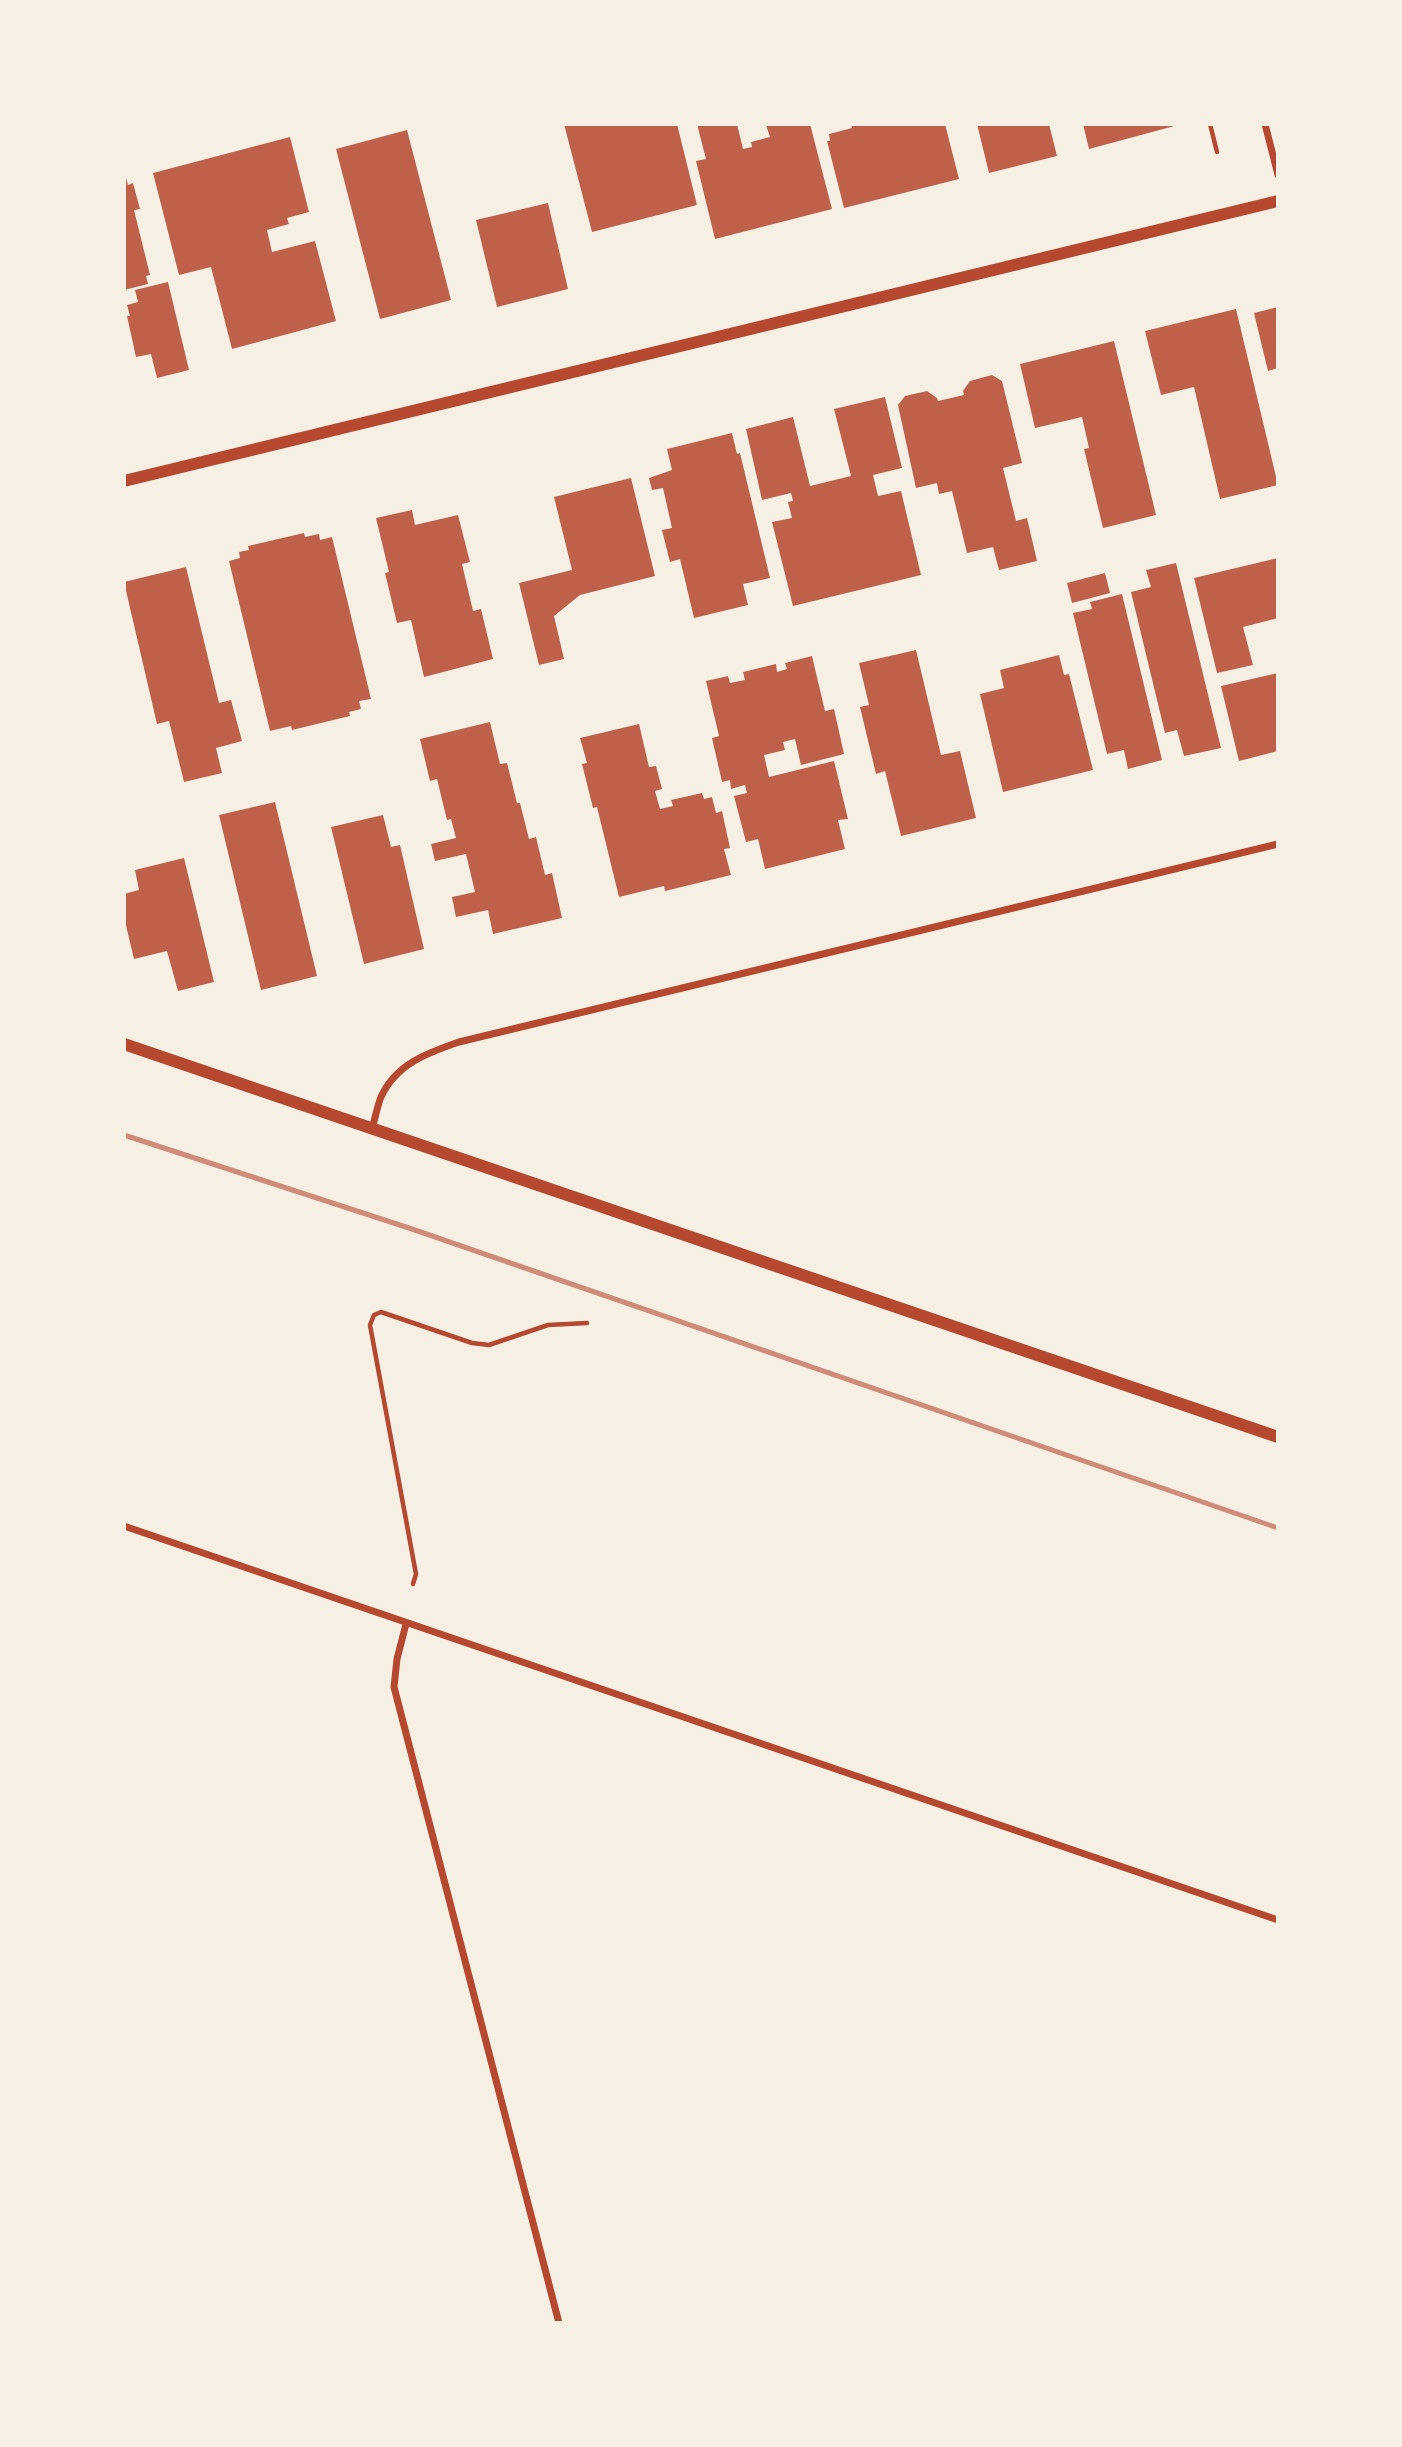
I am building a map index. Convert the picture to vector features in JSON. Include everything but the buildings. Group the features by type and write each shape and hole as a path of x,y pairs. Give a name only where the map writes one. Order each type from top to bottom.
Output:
{"street":[{"path":"1265,124 1278,175"},
{"path":"124,481 1278,201"},
{"path":"372,1129 381,1097 402,1068 423,1055 459,1042 1278,844"},
{"path":"124,1044 1278,1437"},
{"path":"124,1526 1278,1920"},
{"path":"406,1624 397,1659 394,1687 399,1711 559,2323"}],"path":[{"path":"1210,124 1217,152"},
{"path":"413,1584 416,1574 370,1325 374,1315 381,1312 472,1343 489,1345 548,1325 587,1323"}],"railway":[{"path":"124,1135 412,1229 1278,1528"}]}
